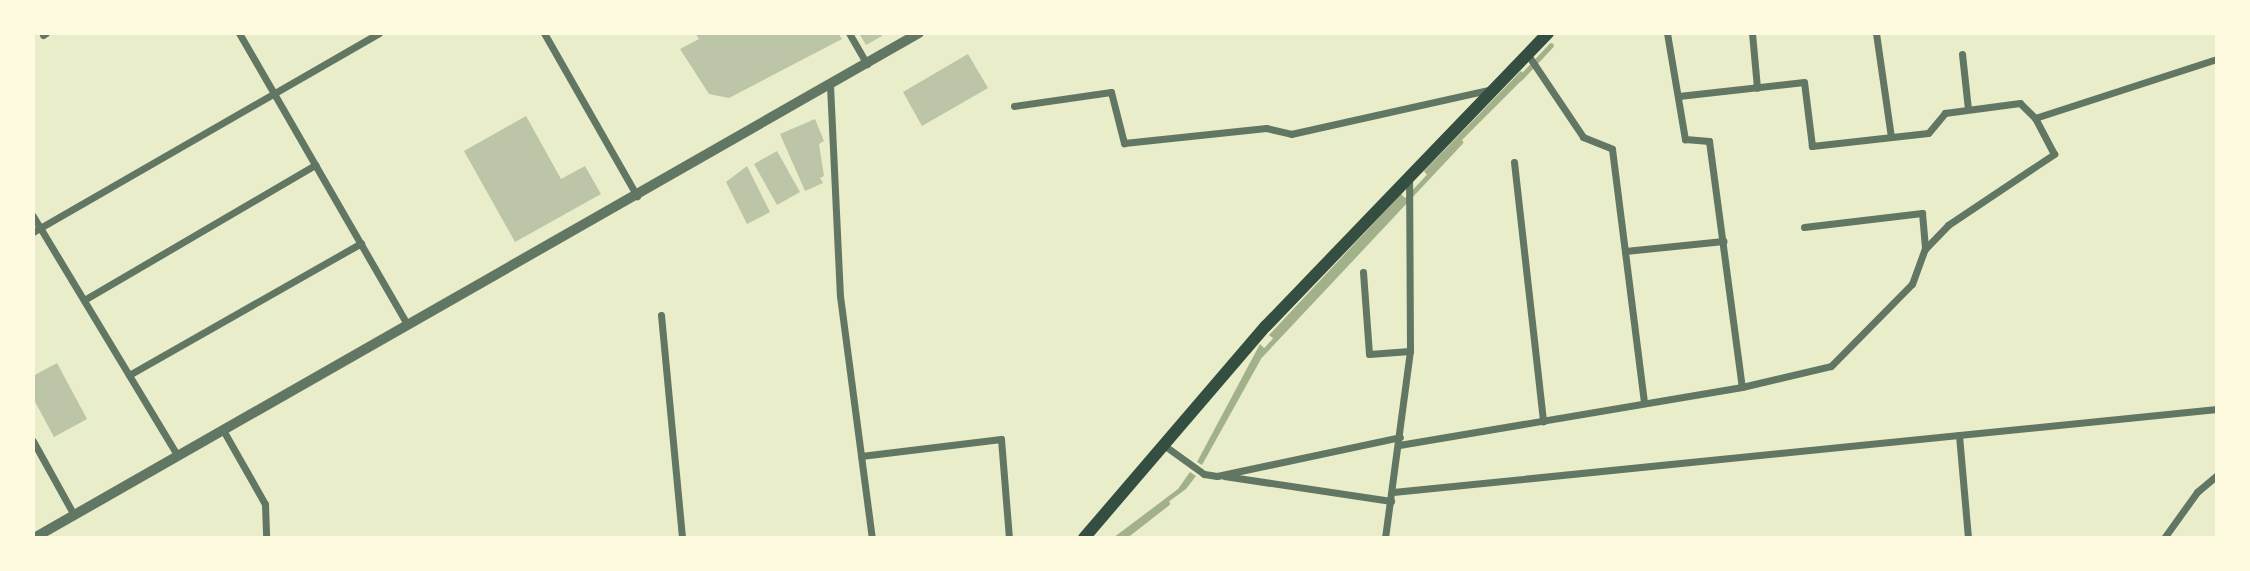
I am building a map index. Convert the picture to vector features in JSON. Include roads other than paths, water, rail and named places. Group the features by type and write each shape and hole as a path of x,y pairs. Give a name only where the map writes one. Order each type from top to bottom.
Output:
{"main road":[{"path":"1084,538 1266,326 1410,182 1548,33"}],"street":[{"path":"239,33 407,324"},
{"path":"37,230 379,33"},
{"path":"544,33 637,196"},
{"path":"849,33 867,64"},
{"path":"34,538 919,33"},
{"path":"1667,33 1685,139 1709,141 1742,387"},
{"path":"1752,33 1757,88"},
{"path":"1876,33 1891,137"},
{"path":"1962,54 1968,109"},
{"path":"1528,56 1583,137 1612,149 1644,403"},
{"path":"2035,118 2217,59"},
{"path":"1217,475 1400,441 1543,421 1742,387 1831,366 1912,284 1925,249 1948,225 2054,154 2035,118 2020,103 1945,113 1928,133 1812,146 1804,82 1679,96"},
{"path":"830,85 840,296 872,538"},
{"path":"1014,106 1111,92 1124,143 1266,128 1291,134 1496,88"},
{"path":"1514,162 1543,421"},
{"path":"84,300 316,165"},
{"path":"1385,538 1410,351 1410,182"},
{"path":"1804,227 1922,213 1925,249"},
{"path":"33,216 37,230 84,300 178,456"},
{"path":"1625,251 1723,241"},
{"path":"129,375 360,243"},
{"path":"1363,272 1369,354 1410,351"},
{"path":"662,315 682,538"},
{"path":"1165,446 1202,473 1392,496 2217,410"},
{"path":"223,430 265,504 266,538"},
{"path":"1959,435 1968,538"},
{"path":"861,456 1001,439 1009,538"},
{"path":"33,441 74,515"},
{"path":"2164,538 2197,492 2217,475"}],"waterway":[{"path":"1520,78 1551,45"},
{"path":"1261,354 1460,142"},
{"path":"1122,538 1167,503"}]}
